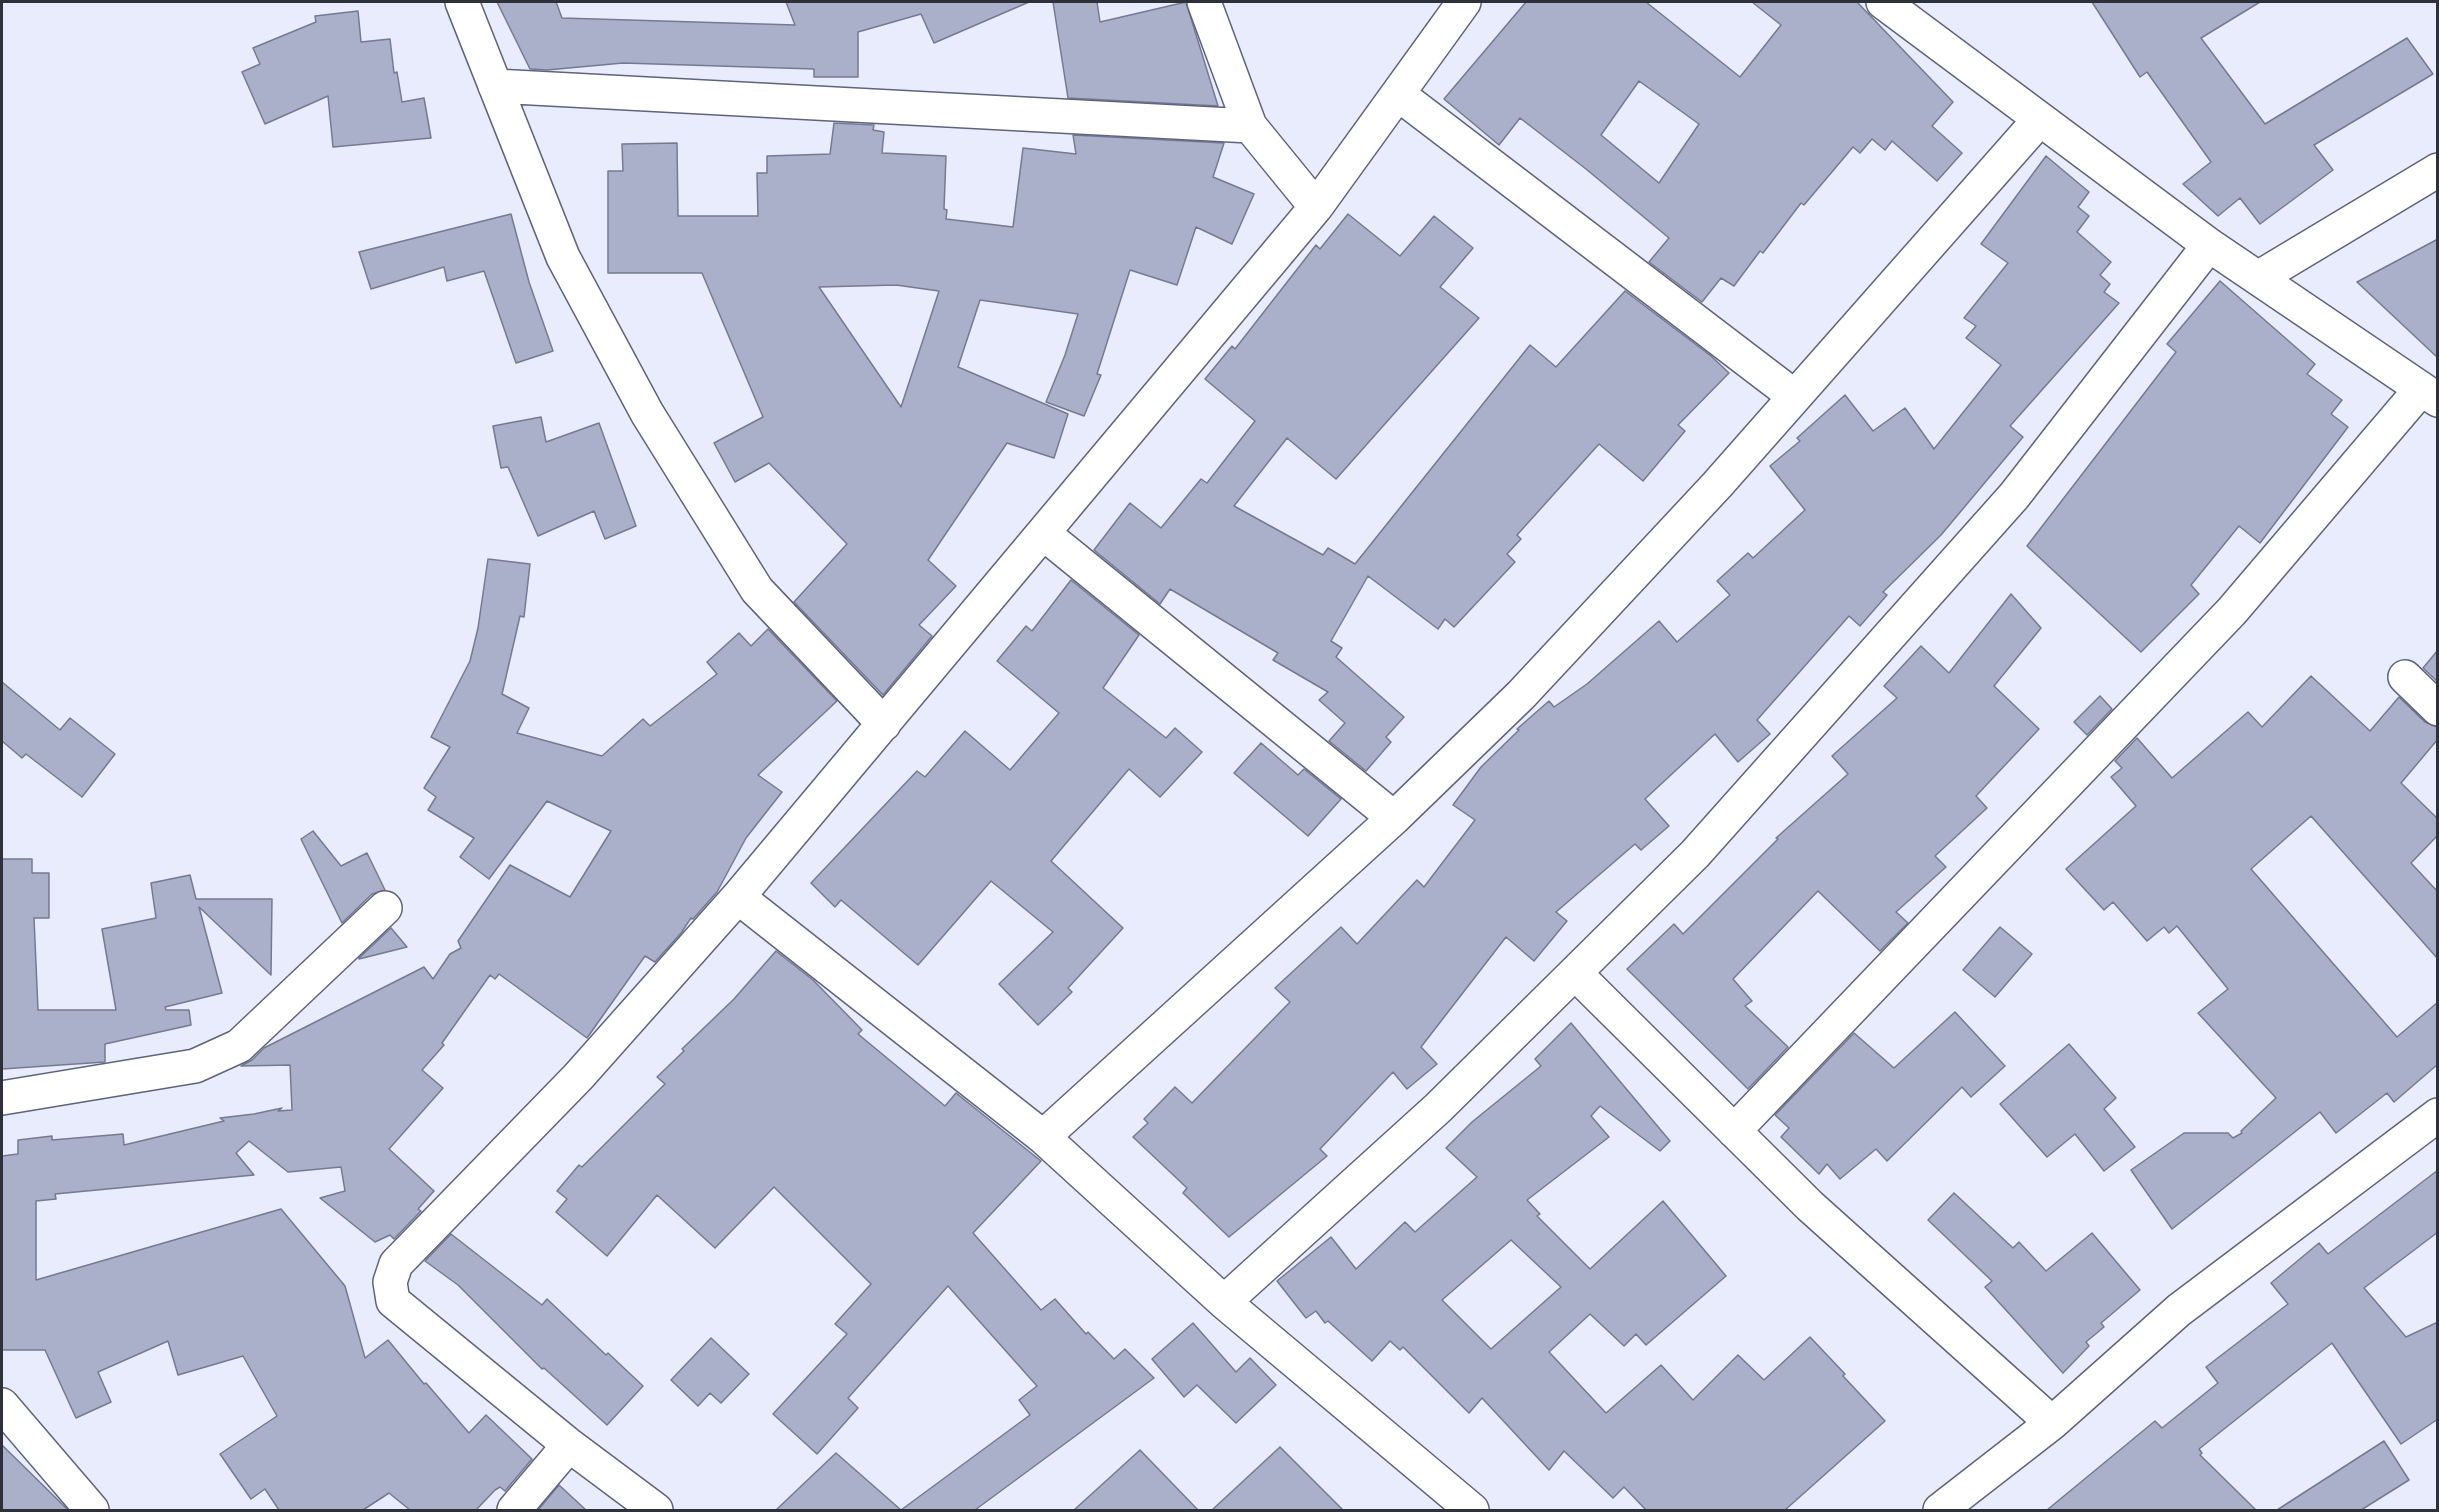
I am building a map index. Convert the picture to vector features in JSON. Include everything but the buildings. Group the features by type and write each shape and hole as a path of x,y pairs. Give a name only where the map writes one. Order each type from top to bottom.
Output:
{"street":[{"path":"462,2 563,257 647,413 757,590 884,724"},
{"path":"1204,2 1250,126 1316,207"},
{"path":"656,1510 569,1445 393,1301 390,1282 396,1264 578,1077 738,897 1316,207 1464,2"},
{"path":"1734,1131 2232,611 2429,395 2209,245 1883,2"},
{"path":"495,86 1250,126"},
{"path":"1398,94 1794,396"},
{"path":"1044,1137 1394,818 1529,686 1717,485 2040,119"},
{"path":"2258,278 2438,170"},
{"path":"1224,1302 1438,1108 1695,854 2014,496 2209,245"},
{"path":"1043,533 1394,818"},
{"path":"2405,677 2438,709"},
{"path":"738,897 1044,1137 1224,1302 1472,1510"},
{"path":"2,1098 195,1066 239,1046 385,908"},
{"path":"1575,973 1810,1206 2052,1423"},
{"path":"1940,1510 2052,1423 2179,1310 2438,1115"},
{"path":"2,1405 92,1510"},
{"path":"514,1510 569,1445"}]}
